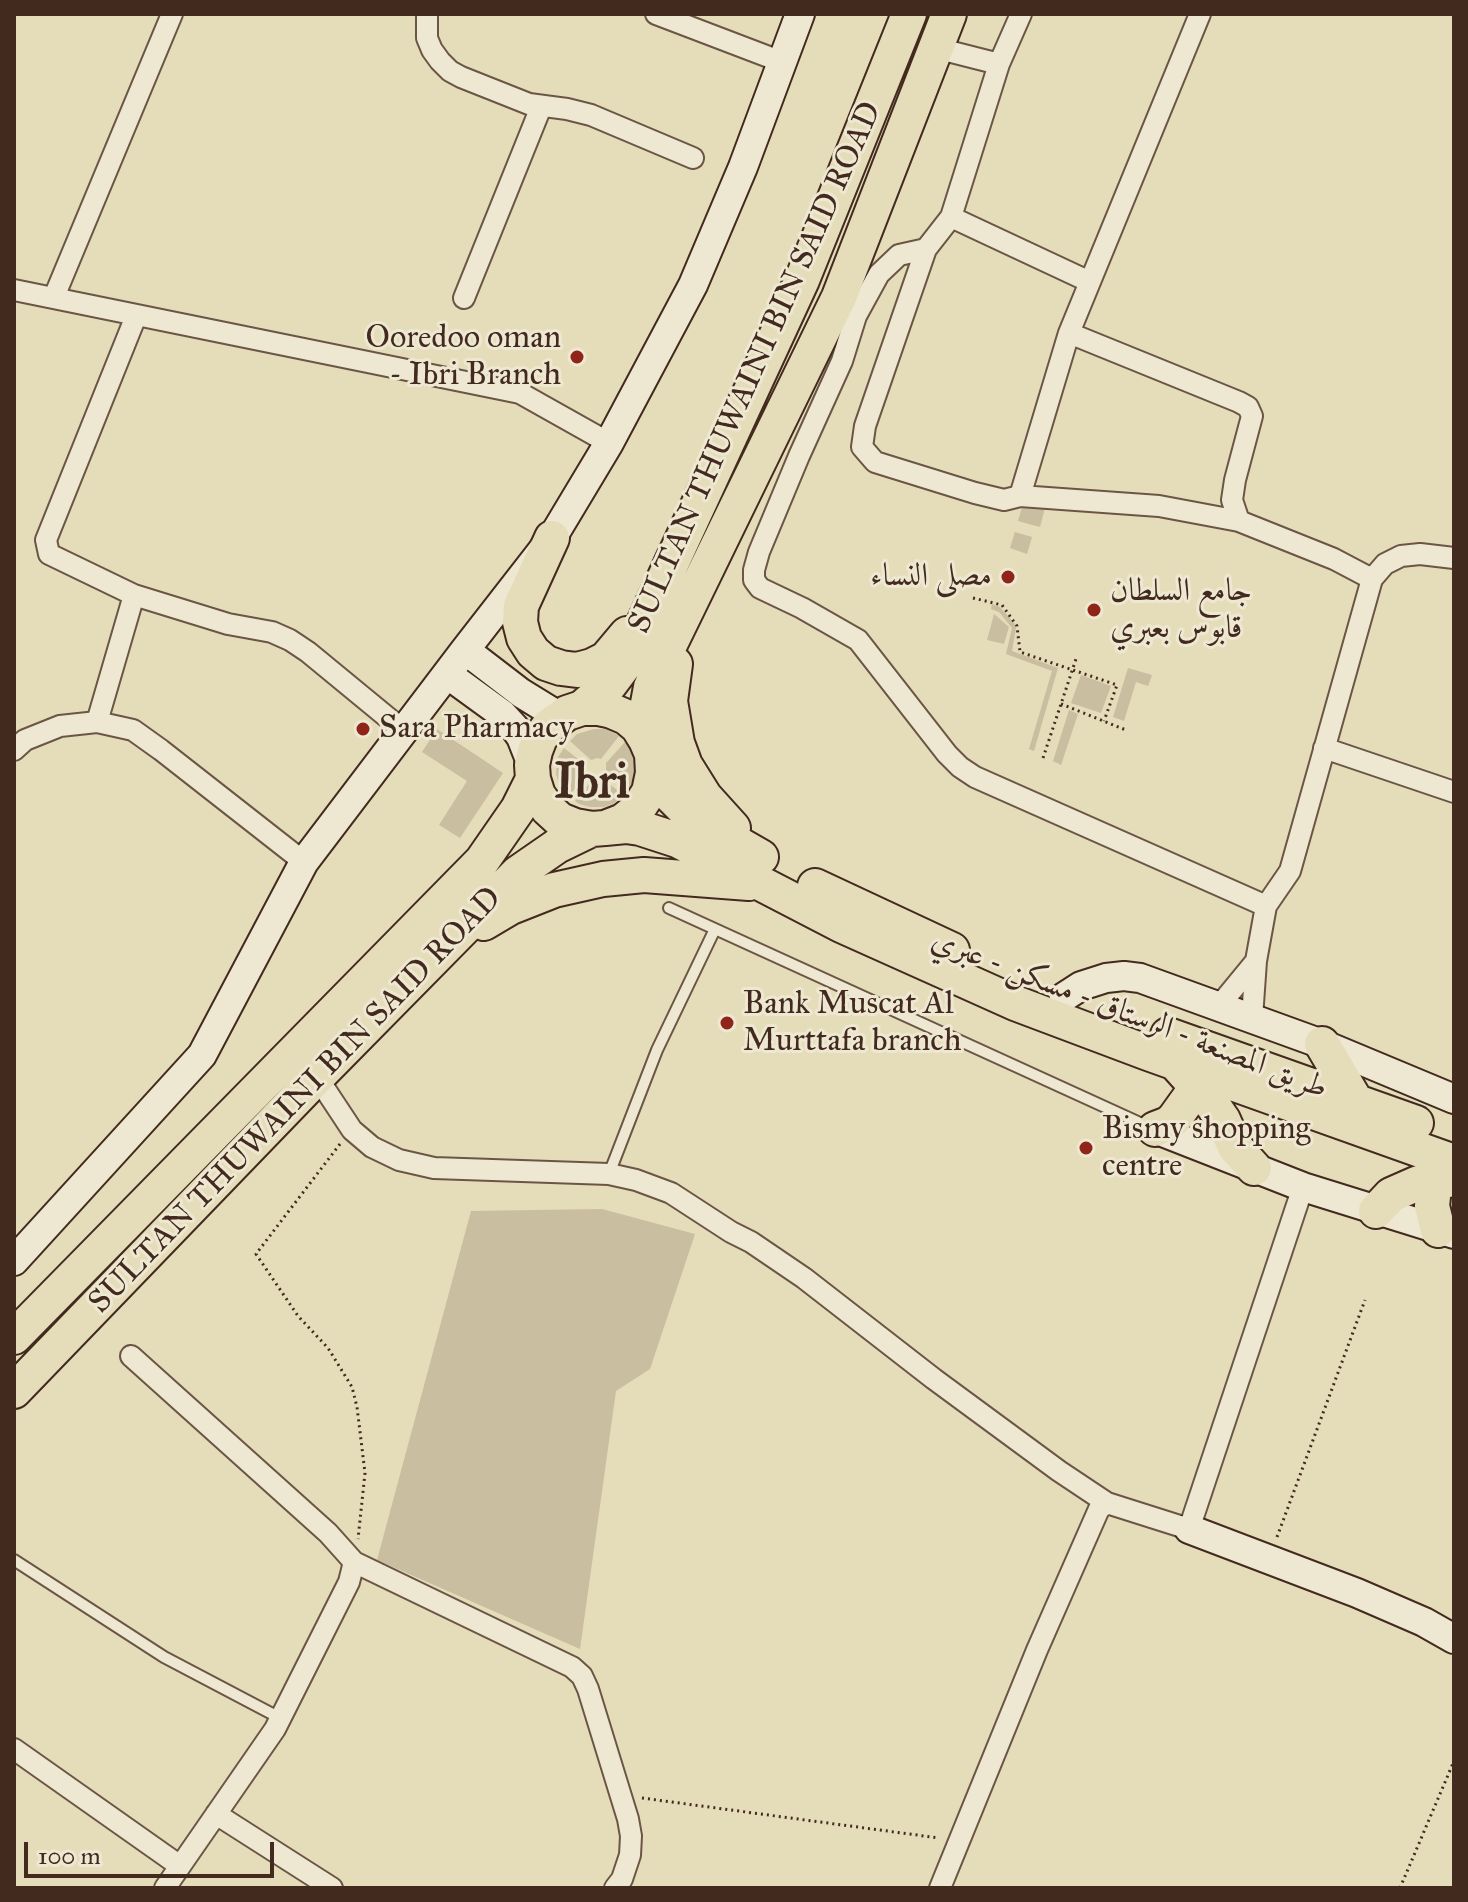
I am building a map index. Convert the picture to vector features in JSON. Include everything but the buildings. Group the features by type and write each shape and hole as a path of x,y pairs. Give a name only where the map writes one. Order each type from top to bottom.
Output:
{"highway":[{"name":"SULTAN THUWAINI BIN SAID ROAD","path":"571,713 610,684 625,664 802,280 909,14"},
{"name":"SULTAN THUWAINI BIN SAID ROAD","path":"652,764 646,714 651,687 839,297 949,14"},
{"path":"552,538 521,606 520,622 524,638 533,652 546,663 577,670 606,659 655,599"},
{"path":"707,571 675,660 670,701 674,732 685,765 705,797 769,874"},
{"path":"598,708 626,717 638,727 646,740 652,764 649,792 638,809 623,821 598,828 575,826 560,820 538,795 533,772 535,751 549,726 571,713 598,708"},
{"name":"طريق المصنعة - الرستاق - مسكن - عبري","path":"652,764 670,795 693,818 841,925 1186,1075 1454,1162"},
{"name":"SULTAN THUWAINI BIN SAID ROAD","path":"14,1337 482,861 518,809 533,772"},
{"name":"SULTAN THUWAINI BIN SAID ROAD","path":"14,1391 518,873 557,846 598,828"},
{"name":"طريق المصنعة - الرستاق - مسكن - عبري","path":"598,828 640,828 838,897 933,942 1064,997 1454,1138"},
{"path":"421,973 494,916 554,890 603,879 644,875 769,874"},
{"path":"1322,1044 1355,1100"},
{"path":"1155,1129 1174,1119 1186,1075"},
{"path":"1186,1075 1217,1111 1235,1147 1254,1168"},
{"path":"1376,1211 1391,1195 1416,1184 1433,1178 1454,1178"},
{"path":"1446,1232 1432,1206 1434,1187 1454,1178"}],"street":[{"path":"54,297 172,14"},
{"path":"427,14 427,38 432,50 450,71 519,101 591,115 693,158"},
{"path":"656,14 782,62"},
{"path":"14,1261 202,1055 304,862 552,538 609,443 693,285 743,167 800,14"},
{"path":"1021,14 999,64 951,217 926,249 868,417 862,447 875,462 1004,500 1020,496 1159,506 1239,521 1334,559 1372,579"},
{"path":"1020,496 1069,333 1200,14"},
{"path":"936,48 999,64"},
{"path":"464,298 541,107"},
{"path":"951,217 1090,282"},
{"path":"926,249 899,255 879,274 856,316 842,361 759,552 754,580 760,588 858,640 947,754 975,777 1266,906"},
{"path":"14,290 520,393 609,443"},
{"path":"136,316 46,540 49,554 134,595 228,624 272,632 290,640 404,731"},
{"path":"1069,333 1248,407 1252,416 1232,500 1239,521"},
{"path":"1252,1018 1256,961 1266,906 1290,871 1372,579 1385,564 1401,556 1420,554 1454,558"},
{"path":"97,722 134,595"},
{"path":"465,650 521,693 571,713"},
{"path":"447,674 502,714 514,727 521,737 533,772"},
{"path":"14,750 25,740 60,726 97,722 133,730 304,862"},
{"path":"1324,748 1454,792"},
{"path":"1219,1006 1256,961"},
{"path":"1064,997 1096,981 1124,976 1140,978 1322,1044 1454,1099"},
{"path":"317,1077 352,1130 372,1147 413,1164 434,1168 609,1174 671,1193 711,1220 767,1251 1059,1471 1107,1503 1189,1529 1393,1608 1454,1639"},
{"path":"1155,1129 1303,1187 1446,1232"},
{"path":"1189,1529 1303,1187"},
{"path":"131,1356 328,1533 354,1562 572,1667 582,1676 631,1836 630,1855 622,1879 615,1888"},
{"path":"940,1888 1037,1650 1099,1509 1107,1503"},
{"path":"165,1888 275,1729 349,1582 354,1562"},
{"path":"14,1749 180,1866"},
{"path":"216,1814 332,1888"}],"lane":[{"path":"669,908 1155,1129"},
{"path":"609,1174 657,1050 715,929"},
{"path":"14,1560 164,1657 280,1718"}],"path":[{"path":"973,598 1002,605 1017,626 1020,652 1117,685 1104,721"},
{"path":"1043,758 1077,656"},
{"path":"1061,704 1126,730"},
{"path":"352,1130 256,1254 298,1316 328,1348 352,1387 365,1473 354,1562"},
{"path":"1269,1560 1365,1300"},
{"path":"1400,1888 1454,1761"},
{"path":"620,1795 959,1840"}],"shaded area":[{"path":"1022,507 1045,508 1040,527 1018,521"},
{"path":"1015,532 1032,537 1027,554 1010,548"},
{"path":"992,604 1000,607 1015,624 1012,651 1058,668 1034,751 1029,749 1052,671 1006,654 1012,628 999,612 991,609"},
{"path":"994,614 1009,627 1004,644 987,640"},
{"path":"1128,668 1152,675 1148,686 1136,682 1124,721 1113,717"},
{"path":"1081,675 1111,686 1101,713 1071,703"},
{"path":"1069,710 1078,714 1061,765 1053,761"},
{"path":"437,729 503,773 460,838 439,825 467,781 422,752"},
{"path":"606,729 619,736 601,759 591,760 570,741 577,734"},
{"path":"625,742 632,751 635,764 634,778 629,788 606,771 606,763"},
{"path":"564,748 587,766 588,776 568,796 559,785 556,773 558,757"},
{"path":"594,778 601,778 624,795 604,807 579,804 575,801"},
{"path":"602,1209 695,1234 650,1369 616,1391 580,1649 377,1560 471,1211"}],"place":[{"name":"Ooredoo oman - Ibri Branch","path":"577,357"},
{"name":"مصلى النساء","path":"1008,577"},
{"name":"جامع السلطان قابوس بعبري","path":"1094,610"},
{"name":"Sara Pharmacy","path":"363,729"},
{"name":"Bank Muscat Al Murttafa branch","path":"727,1023"},
{"name":"Bismy shopping centre","path":"1086,1148"}],"district":[{"name":"Ibri","path":"592,785"}]}
